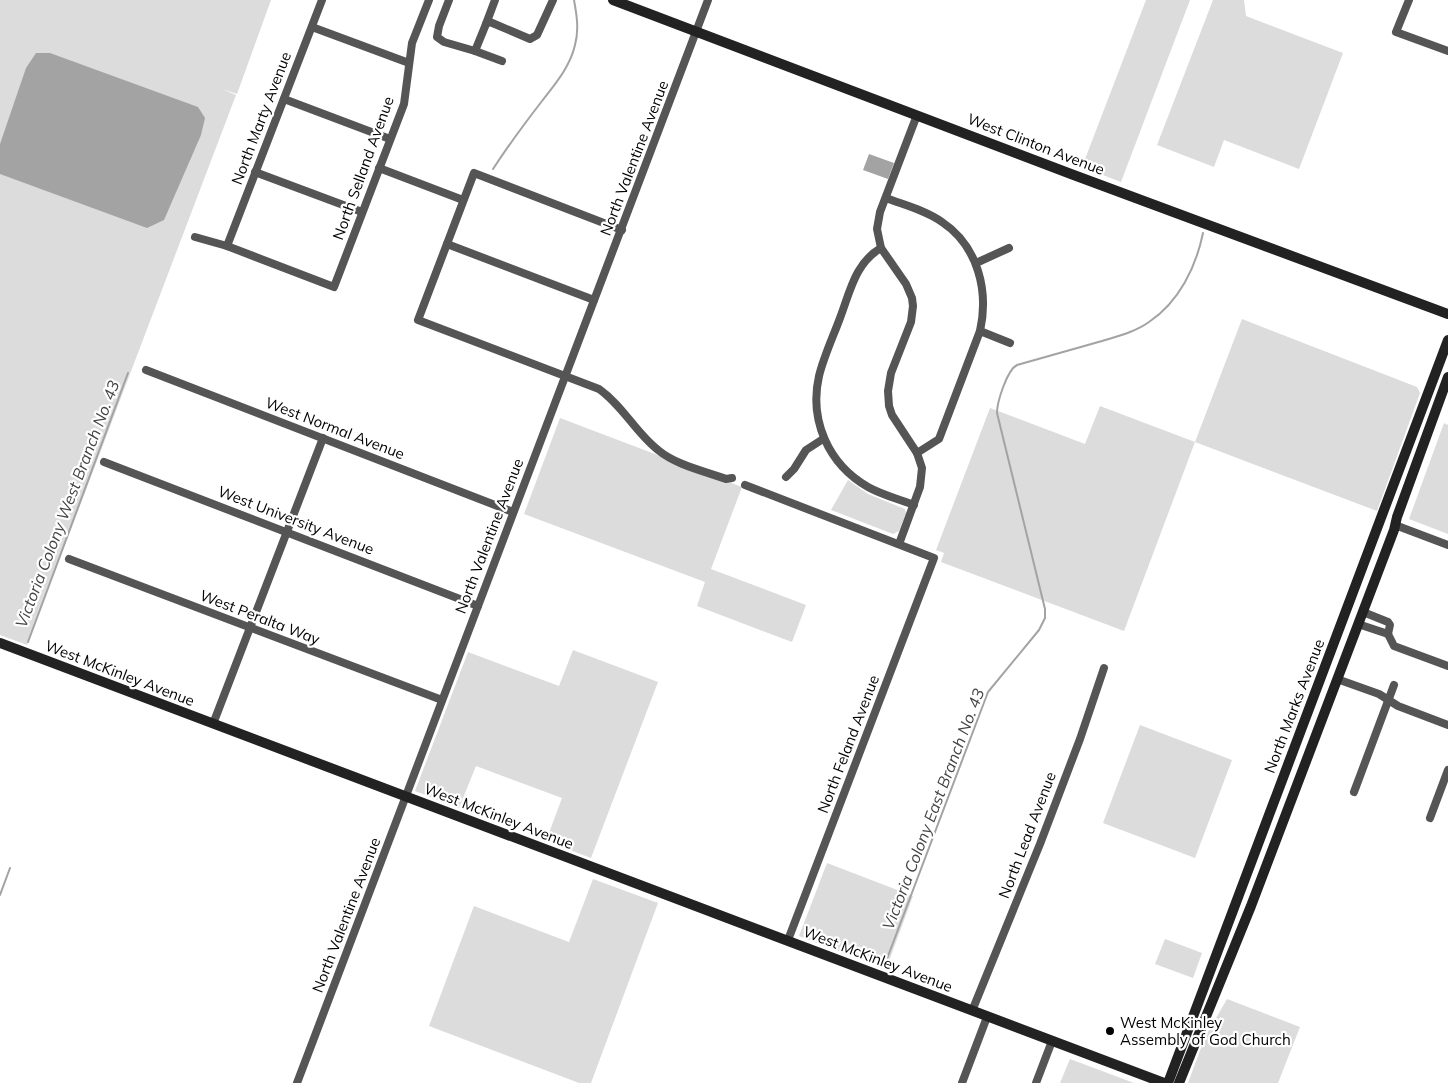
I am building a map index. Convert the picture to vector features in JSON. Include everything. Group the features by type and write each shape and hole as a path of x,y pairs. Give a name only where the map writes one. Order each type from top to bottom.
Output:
{"main road":[{"name":"West Clinton Avenue","path":"613,0 1071,174 1448,314"},
{"name":"North Marks Avenue","path":"1168,1083 1448,340"},
{"name":"North Marks Avenue","path":"1179,1083 1216,994 1338,679 1448,377"},
{"name":"West McKinley Avenue","path":"0,644 1164,1083"},
{"path":"1312,701 1327,706"},
{"path":"1258,887 1255,881 1255,874 1268,820"}],"street":[{"name":"North Marty Avenue","path":"227,246 322,0"},
{"name":"North Selland Avenue","path":"227,246 334,287 404,104 412,42 429,0"},
{"path":"449,0 437,37 444,42 502,61"},
{"path":"475,51 495,0"},
{"path":"486,24 490,22 530,39 537,35 553,0"},
{"name":"North Valentine Avenue","path":"297,1083 708,0"},
{"path":"1408,0 1396,32 1448,51"},
{"path":"312,27 409,63"},
{"path":"284,99 390,139"},
{"path":"745,485 899,544 922,478 922,468 918,453 892,415 888,398 891,373 911,322 912,298 906,284 881,248 878,238 878,220 917,115"},
{"path":"379,168 463,200"},
{"path":"255,172 362,212"},
{"path":"622,230 474,173 418,320 598,389 613,399 658,450 678,461 726,479 732,478"},
{"path":"886,198 922,211 943,222 960,238 976,263 983,287 984,302 980,331 939,439 918,453"},
{"path":"195,237 227,246"},
{"path":"447,244 594,300"},
{"path":"881,248 868,256 857,272 822,365 816,400 818,420 823,439 837,460 860,482 870,488 914,505"},
{"path":"976,263 1009,248"},
{"path":"980,331 1010,343"},
{"name":"West Normal Avenue","path":"146,370 513,512"},
{"path":"213,724 323,438"},
{"path":"786,477 806,450 823,439"},
{"name":"West University Avenue","path":"104,462 288,531 478,606"},
{"path":"1395,525 1448,545"},
{"name":"North Feland Avenue","path":"788,940 933,557 899,544"},
{"name":"West Peralta Way","path":"69,559 442,700"},
{"path":"1363,612 1390,625 1388,634 1394,646 1448,666"},
{"path":"1376,631 1380,619"},
{"path":"1358,624 1388,634"},
{"name":"North Lead Avenue","path":"972,1011 1040,844 1104,668"},
{"path":"1338,679 1379,694 1398,706 1448,725"},
{"path":"1354,792 1394,685"},
{"path":"1430,818 1448,770"},
{"path":"962,1083 987,1016"},
{"path":"1036,1083 1052,1041"}],"shaded area":[{"path":"0,0 271,0 237,94 222,89 236,95 27,645 0,635"},
{"path":"1146,0 1190,0 1121,182 1082,167"},
{"path":"1213,0 1244,0 1246,16 1343,53 1299,169 1224,140 1214,167 1157,145"},
{"path":"36,53 50,53 198,107 205,118 201,135 164,220 147,228 0,174 0,144 26,68"},
{"path":"869,154 894,163 888,179 863,170"},
{"path":"1242,319 1417,387 1420,393 1377,511 1195,442"},
{"path":"1100,406 1195,442 1124,631 941,562 944,553 936,550 990,408 1085,444"},
{"path":"560,418 742,487 711,569 806,605 792,642 697,606 705,582 524,514"},
{"path":"1444,423 1448,425 1448,534 1409,519"},
{"path":"848,480 868,494 905,509 906,513 899,531 893,534 831,510"},
{"path":"573,650 658,682 591,858 546,841 562,798 476,766 459,808 415,791 468,652 559,686"},
{"path":"1140,725 1232,760 1195,858 1103,823"},
{"path":"827,863 913,896 886,969 799,936"},
{"path":"593,879 658,903 591,1083 579,1083 429,1026 474,906 569,942"},
{"path":"1165,939 1202,953 1193,978 1155,964"},
{"path":"1227,999 1300,1027 1278,1083 1188,1083 1205,1037"},
{"path":"1070,1059 1134,1083 1060,1083"}],"waterway":[{"name":"Victoria Colony West Branch No. 43","path":"493,169 557,82 570,61 577,34 574,0"},
{"name":"Victoria Colony East Branch No. 43","path":"885,964 988,692 1039,630 1045,618 1045,609 997,413 1006,379 1017,365 1120,335 1138,328 1160,314 1185,283 1196,258 1203,233"},
{"name":"Victoria Colony West Branch No. 43","path":"28,642 128,373"},
{"name":"Victoria Colony West Branch No. 43","path":"0,895 10,868"}],"place":[{"name":"West McKinley Assembly of God Church","path":"1110,1031"}]}
